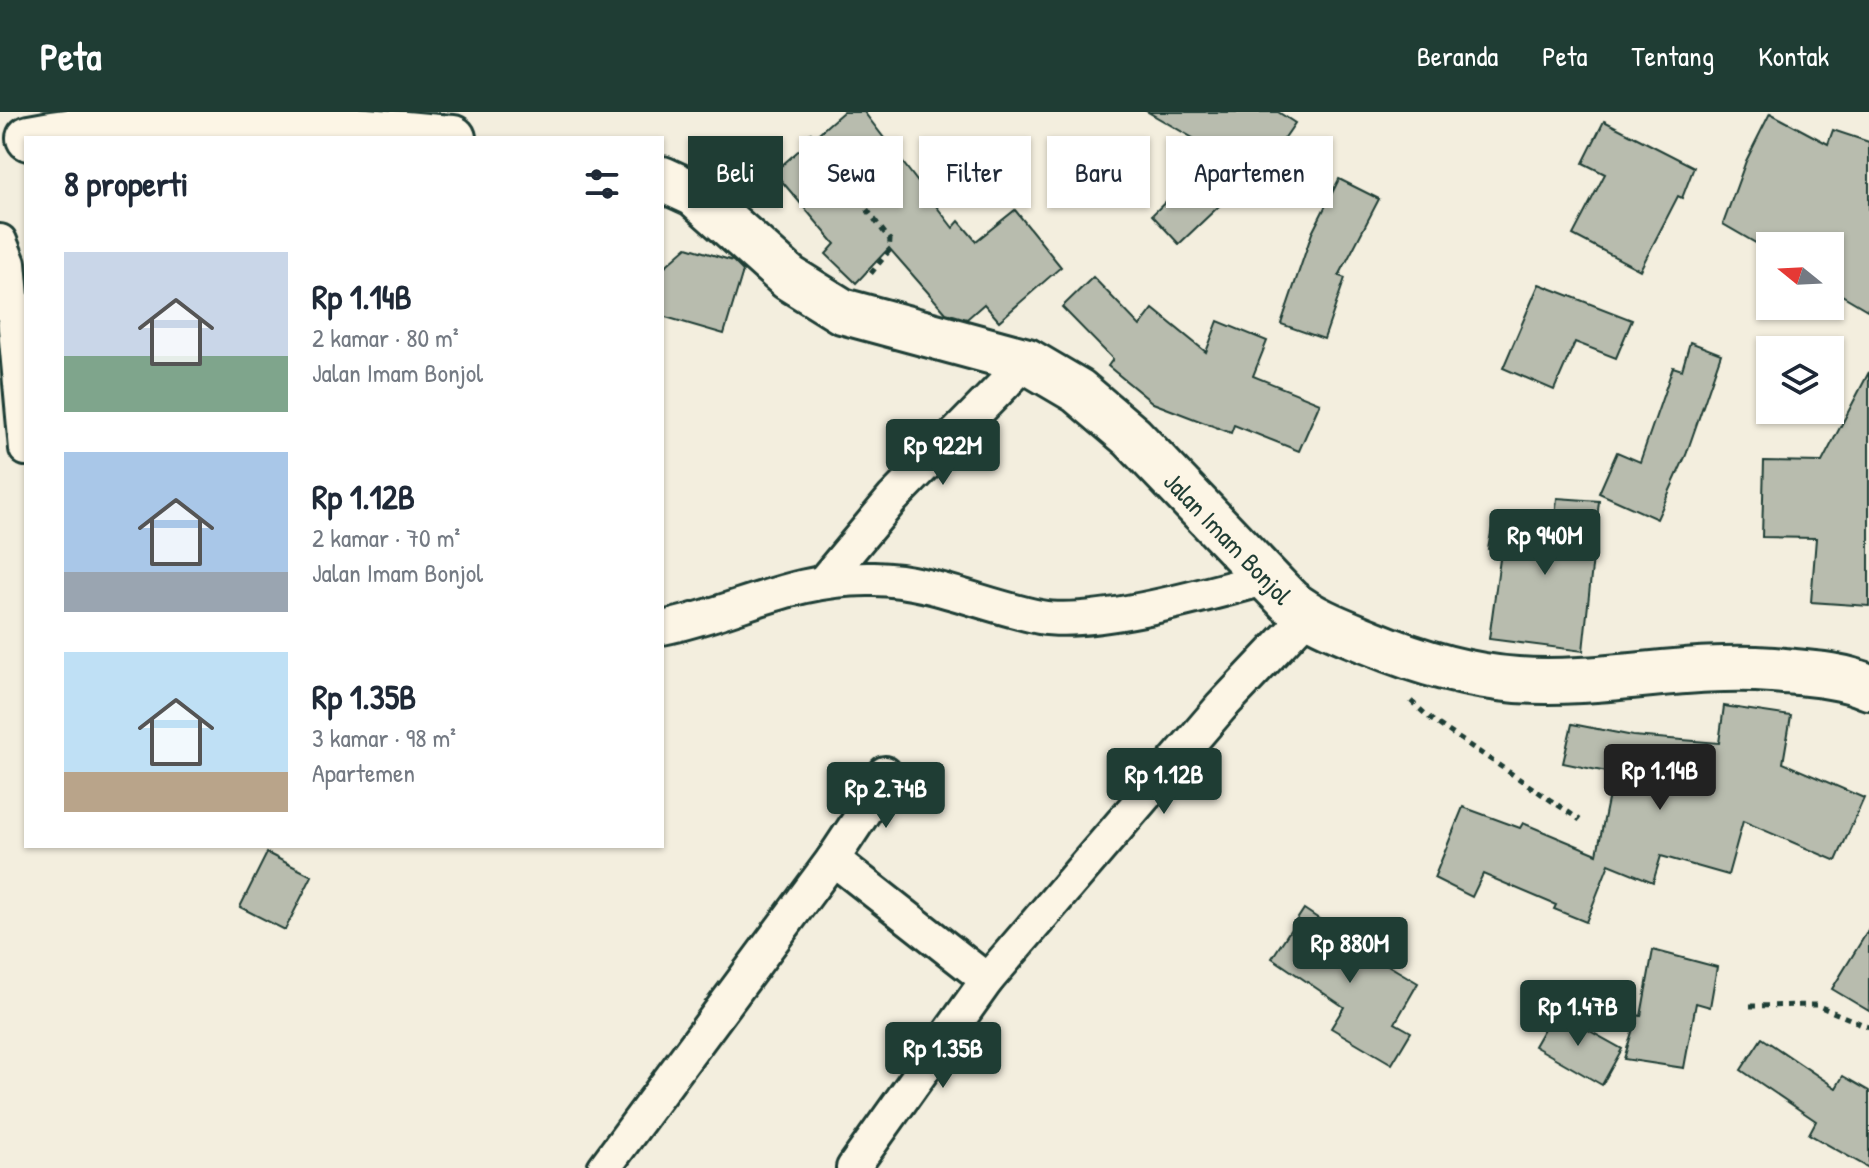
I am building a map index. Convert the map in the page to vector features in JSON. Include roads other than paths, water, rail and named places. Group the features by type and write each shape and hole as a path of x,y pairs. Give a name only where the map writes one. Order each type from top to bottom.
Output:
{"main road":[{"path":"36,136 93,123 188,118 279,119 441,129"},
{"path":"0,149 24,139"},
{"name":"Jalan Imam Bonjol","path":"664,180 695,194 789,278 842,311 1027,361 1078,391 1132,437 1307,616 1412,660 1466,674 1519,680 1570,680 1731,667 1866,676"}],"street":[{"path":"0,241 9,263 24,427"},
{"path":"824,581 893,498 1027,361"},
{"path":"664,627 728,611 786,588 824,581 876,579 901,582 959,592 1039,616 1068,619 1202,596 1268,578"},
{"path":"853,1168 987,980 1221,707 1307,616"},
{"path":"604,1168 833,859 878,791 885,773"},
{"path":"833,859 987,980"}]}
